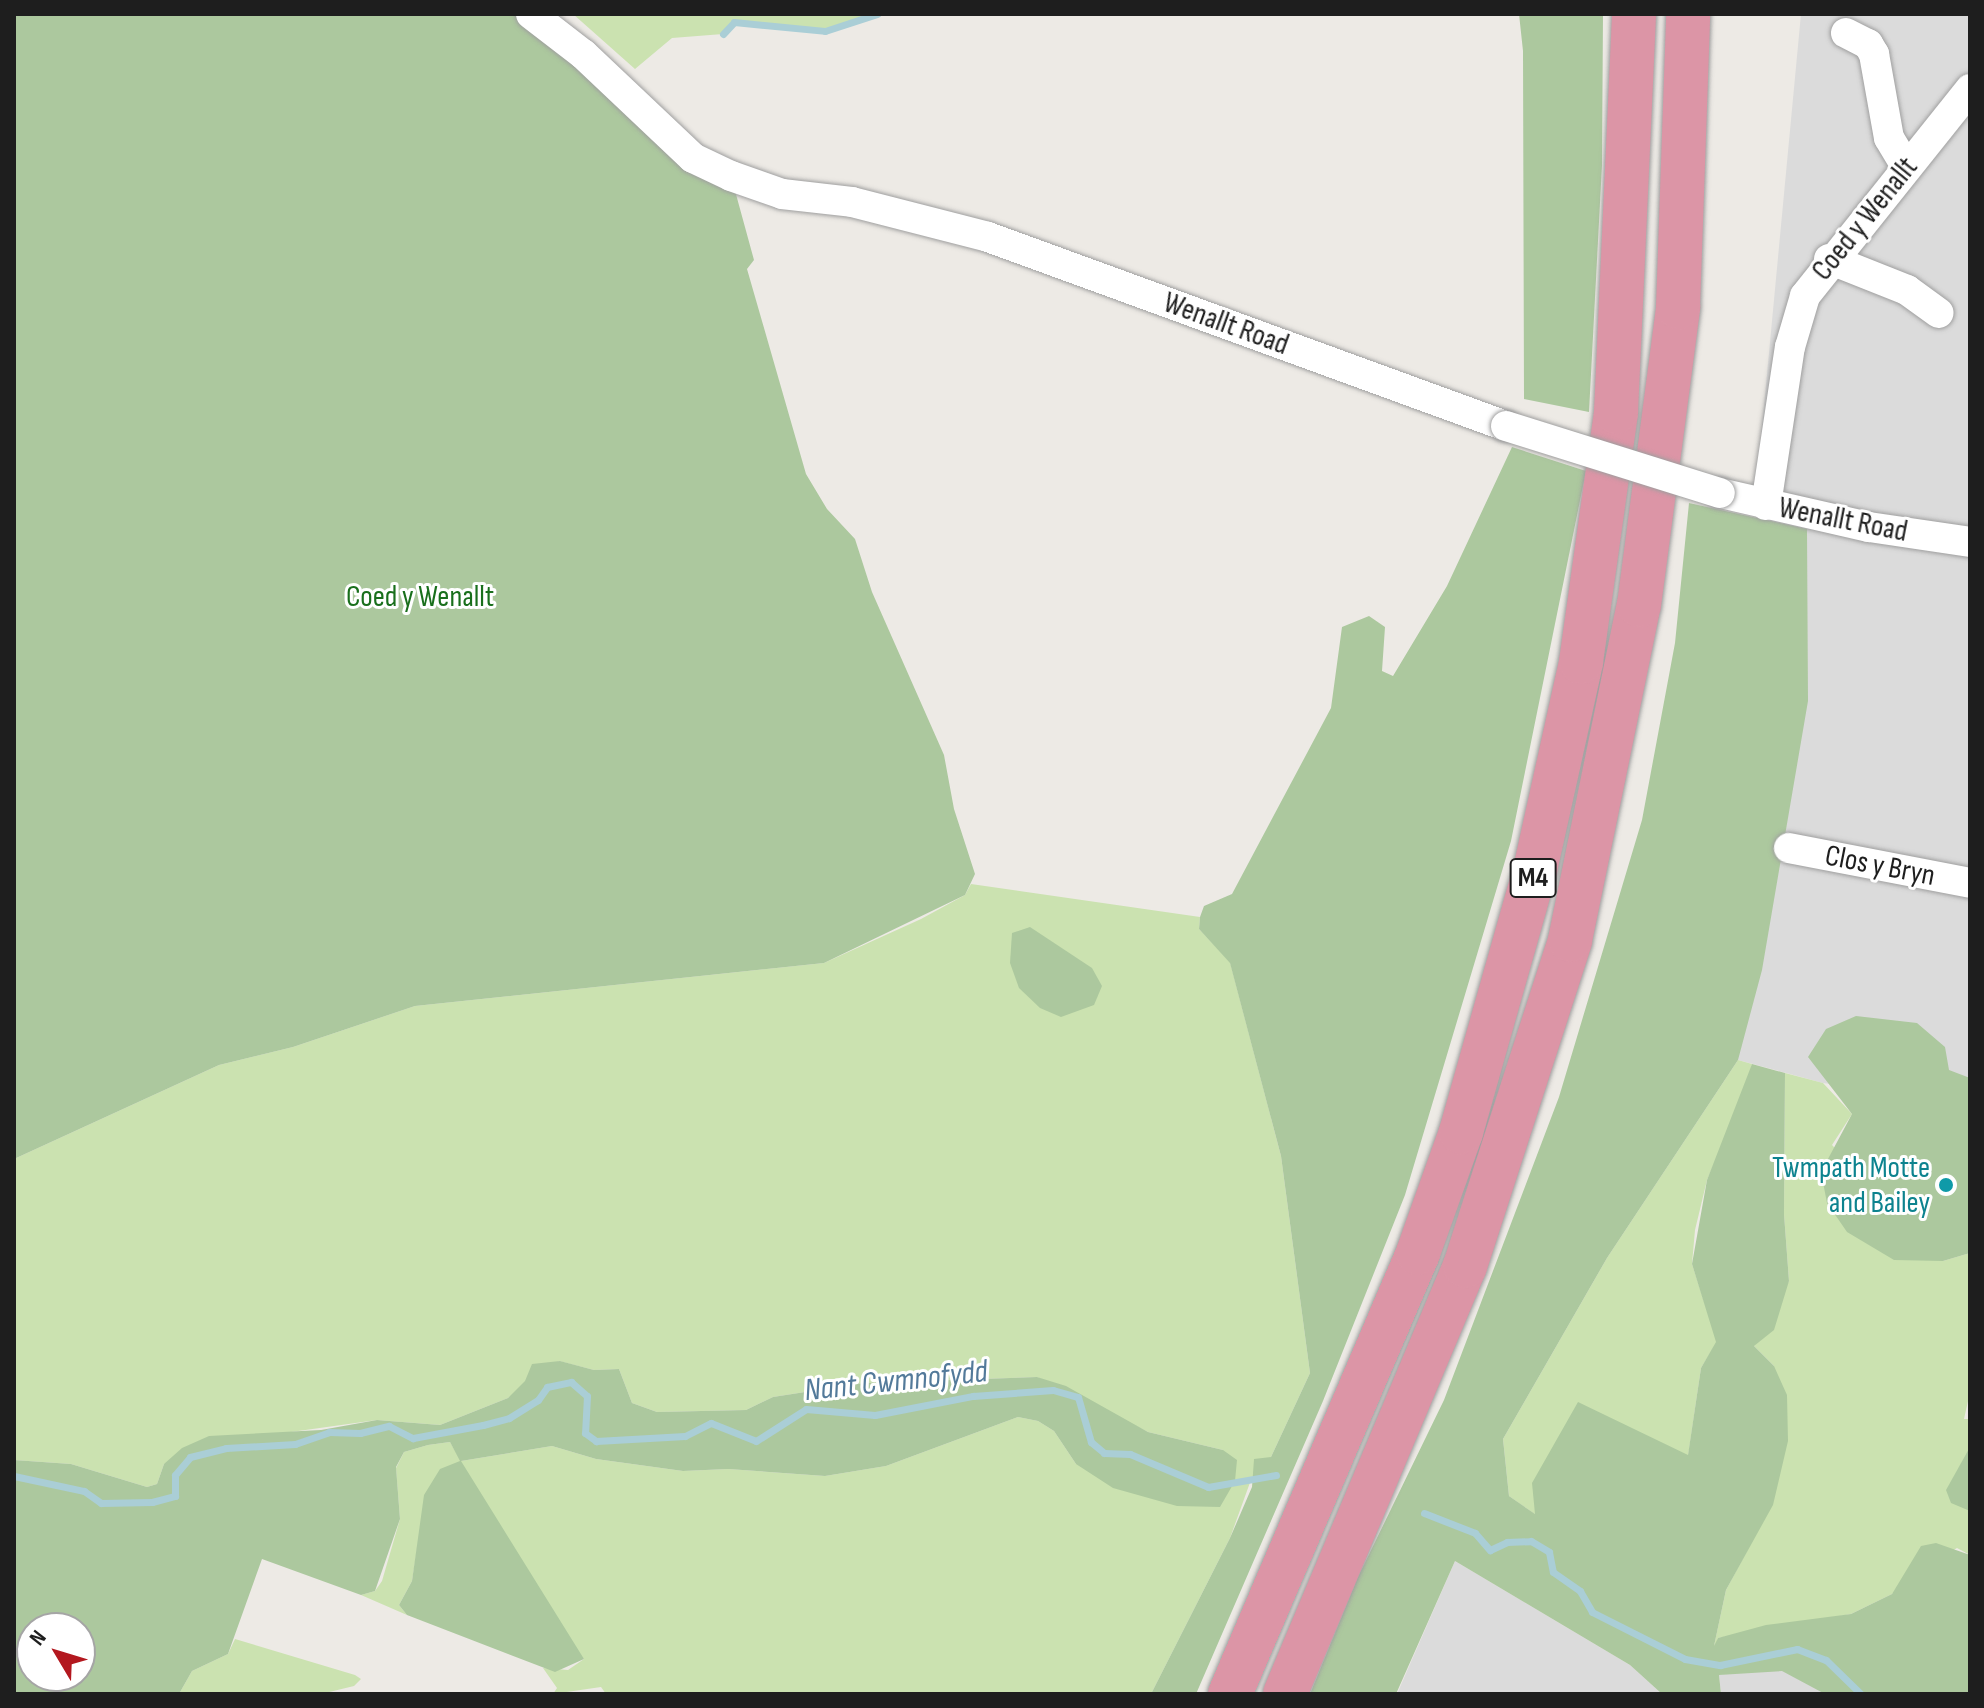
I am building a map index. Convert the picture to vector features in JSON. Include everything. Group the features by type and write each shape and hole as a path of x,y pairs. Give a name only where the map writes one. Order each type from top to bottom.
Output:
{"highway":[{"name":"M4","path":"1230,1694 1418,1253 1461,1132 1535,870 1581,662 1616,412 1634,14"},
{"name":"M4","path":"1285,1694 1465,1266 1570,940 1639,605 1676,322 1688,14"}],"street":[{"name":"Wenallt Road","path":"531,14 583,54 693,158 731,176 782,194 852,202 988,237 1506,426 1720,493 1766,505 1970,542"},
{"path":"1846,33 1868,44 1874,54 1889,138 1906,166"},
{"name":"Coed y Wenallt","path":"1766,505 1797,317 1829,259 1970,89"},
{"path":"1829,259 1907,290 1939,313"},
{"name":"Clos y Bryn","path":"1789,848 1970,883"}],"shaded area":[{"path":"1801,14 1970,14 1970,1104 1823,1083 1738,1060 1760,448"},
{"path":"1455,1561 1630,1665 1662,1694 1397,1694"},
{"path":"1793,1659 1847,1694 1721,1694 1719,1675"}],"green space":[{"name":"Coed y Wenallt","path":"14,14 531,14 731,176 754,260 747,269 806,474 827,509 855,539 872,592 944,755 954,809 975,874 965,895 824,963 415,1006 293,1047 219,1065 14,1159"},
{"path":"573,14 877,14 825,31 734,22 723,34 672,38 635,69"},
{"path":"1519,14 1603,14 1602,165 1589,412 1524,399 1523,51"},
{"path":"1512,447 1586,471 1511,841 1405,1195 1323,1401 1196,1694 1151,1694 1230,1538 1252,1487 1254,1459 1271,1457 1310,1373 1281,1156 1230,963 1199,929 1200,917 1204,906 1232,894 1331,708 1342,627 1369,616 1385,627 1382,671 1393,676 1447,586"},
{"path":"1689,503 1807,529 1808,701 1762,970 1738,1060 1607,1258 1503,1439 1509,1496 1535,1514 1532,1483 1578,1402 1688,1455 1701,1368 1716,1342 1692,1264 1707,1180 1752,1064 1785,1073 1784,1214 1789,1281 1774,1330 1754,1346 1774,1366 1787,1395 1788,1441 1773,1505 1726,1590 1714,1646 1718,1638 1766,1625 1851,1614 1892,1594 1921,1546 1936,1543 1970,1555 1970,1694 1825,1694 1782,1671 1719,1675 1721,1694 1662,1694 1630,1665 1455,1561 1396,1694 1310,1694 1358,1577 1444,1400 1559,1097 1642,820 1675,643"},
{"path":"971,884 1200,917 1199,929 1230,962 1281,1156 1310,1373 1271,1457 1252,1477 1230,1538 1151,1694 606,1694 601,1687 553,1694 557,1688 543,1668 568,1670 584,1659 421,1524 412,1581 399,1605 407,1615 361,1595 375,1591 382,1581 400,1519 396,1468 404,1452 428,1445 450,1442 461,1461 552,1446 596,1459 683,1471 728,1469 825,1476 886,1466 1018,1417 1038,1421 1054,1431 1076,1464 1223,1450 1148,1432 1037,1377 863,1383 773,1397 746,1410 657,1412 632,1403 619,1369 594,1370 559,1361 508,1398 440,1425 377,1420 291,1432 164,1464 157,1484 147,1487 71,1464 14,1460 14,1159 219,1065 293,1047 415,1006 824,963 921,919 965,895"},
{"path":"1030,927 1092,968 1102,986 1094,1005 1061,1017 1040,1008 1019,988 1010,963 1012,933"},
{"path":"1856,1016 1917,1023 1945,1047 1949,1070 1970,1078 1970,1253 1943,1261 1894,1260 1847,1232 1827,1203 1821,1172 1852,1114 1808,1057 1826,1029"},
{"path":"1738,1060 1752,1064 1749,1082 1707,1180 1695,1230 1692,1264 1717,1342 1701,1368 1688,1456 1536,1515 1509,1496 1503,1439 1607,1258"},
{"path":"1785,1073 1823,1083 1852,1114 1832,1145 1943,1261 1970,1253 1970,1392 1964,1419 1970,1419 1970,1555 1957,1548 1906,1578 1892,1594 1851,1614 1718,1638 1709,1669 1726,1590 1747,1551 1774,1366 1754,1346 1789,1281 1784,1214"},
{"path":"560,1361 594,1370 619,1369 632,1403 657,1412 746,1410 773,1397 863,1383 1037,1377 1066,1386 1148,1432 1223,1450 1237,1460 1235,1481 1220,1507 1177,1506 1113,1488 1076,1464 1054,1431 1038,1421 1018,1417 886,1466 825,1476 728,1469 683,1471 596,1459 552,1446 461,1461 584,1659 555,1672 407,1615 399,1605 412,1581 424,1495 440,1469 460,1461 450,1442 428,1445 404,1452 396,1467 400,1519 375,1591 361,1595 262,1559 228,1654 192,1671 179,1694 14,1694 14,1460 71,1464 147,1487 157,1484 164,1464 182,1448 209,1436 321,1430 377,1420 440,1425 508,1398 525,1381 532,1364"},
{"path":"1970,1447 1970,1511 1951,1503 1946,1490"},
{"path":"235,1639 361,1679 354,1686 321,1694 179,1694 192,1671 228,1654"}],"waterway":[{"path":"723,34 734,22 825,31 877,14"},
{"name":"Nant Cwmnofydd","path":"14,1476 84,1491 101,1503 152,1502 175,1496 175,1475 190,1457 226,1448 295,1444 329,1432 360,1433 389,1426 413,1438 483,1425 509,1418 538,1400 547,1387 571,1382 587,1396 585,1433 596,1441 685,1436 711,1423 756,1441 806,1409 875,1415 973,1396 1053,1390 1078,1397 1091,1442 1104,1453 1130,1454 1208,1487 1276,1475"},
{"name":"Nant Cwmnofydd","path":"1424,1513 1475,1533 1490,1550 1507,1542 1531,1541 1549,1552 1553,1572 1580,1591 1592,1612 1685,1659 1720,1665 1797,1649 1826,1660 1861,1694"}],"place":[{"name":"Twmpath Motte and Bailey","path":"1946,1185"}]}
